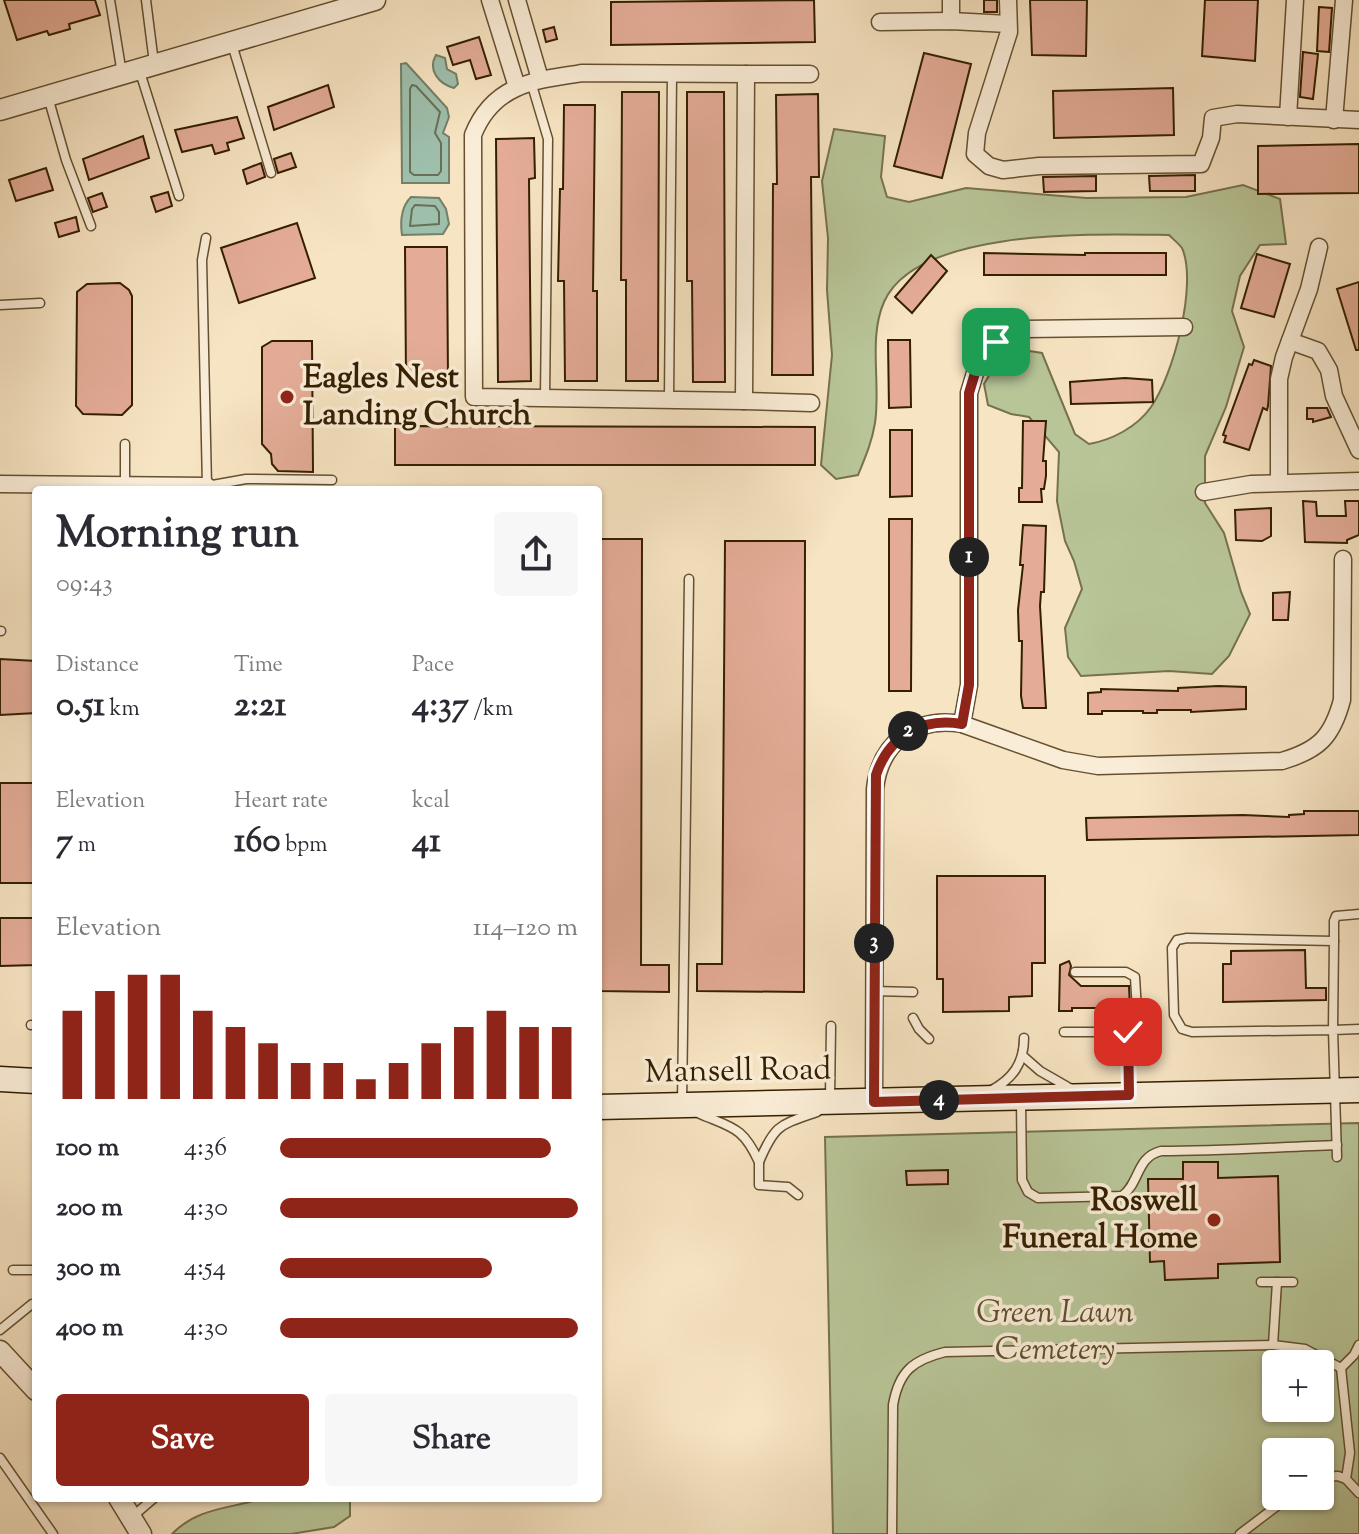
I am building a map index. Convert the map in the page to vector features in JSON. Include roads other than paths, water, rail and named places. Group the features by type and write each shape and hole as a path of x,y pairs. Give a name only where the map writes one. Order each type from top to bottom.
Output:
{"main road":[{"path":"0,1079 32,1081"},
{"name":"Mansell Road","path":"602,1107 1348,1090"}],"street":[{"path":"490,0 505,49 529,83"},
{"path":"517,0 529,42 529,83"},
{"path":"951,0 951,21"},
{"path":"1008,0 1009,32 977,133 975,154 989,166 1003,170 1039,166 1201,164 1211,138 1213,118 1237,114 1359,120"},
{"path":"1288,117 1295,0"},
{"path":"1334,120 1344,0"},
{"path":"0,110 370,1"},
{"path":"880,22 1008,24"},
{"path":"505,49 529,42"},
{"path":"810,74 583,73 529,83 494,101 480,117 473,135 474,397 811,403"},
{"path":"744,401 746,74"},
{"path":"1279,482 1279,379 1309,289 1319,247"},
{"path":"962,724 969,685 969,393 978,363 996,342 1025,329 1184,327"},
{"path":"1290,341 1318,351 1329,370 1334,396 1359,450"},
{"path":"1204,492 1279,482 1359,481"},
{"path":"0,484 83,486"},
{"path":"874,1102 876,775 889,749 908,731 934,722 962,724 1063,760 1098,766 1282,761 1304,754 1323,741 1336,721 1342,700 1343,559"},
{"path":"0,1351 32,1386"},
{"path":"121,1502 136,1526"}],"lane":[{"path":"110,0 139,69 179,196"},
{"path":"139,69 146,0"},
{"path":"230,41 271,173"},
{"path":"669,399 672,73"},
{"path":"529,83 548,139 545,398"},
{"path":"48,96 66,160 91,226"},
{"path":"206,238 202,260 207,486 246,479 332,480"},
{"path":"0,305 40,303"},
{"path":"125,444 125,486"},
{"path":"689,579 682,1106 740,1131 748,1138 759,1162"},
{"path":"1337,1157 1348,1090 1333,1030 1334,921 1336,916 1359,914"},
{"path":"1334,941 1177,940 1172,948 1174,1015 1182,1029 1192,1032 1359,1029"},
{"path":"1064,1032 1134,1032 1138,1028 1133,973 1075,972"},
{"path":"874,991 913,992"},
{"path":"913,1018 929,1039"},
{"path":"798,1195 788,1187 759,1185 759,1162 772,1133 782,1124 837,1102 831,1026"},
{"path":"1128,1032 1129,1095"},
{"path":"974,1099 999,1087 1022,1060 1024,1038"},
{"path":"1022,1060 1084,1096"},
{"path":"1021,1098 1022,1180 1028,1192 1038,1198 1122,1196 1129,1191 1146,1158 1161,1151 1337,1145"},
{"path":"13,1270 32,1270"},
{"path":"1261,1282 1293,1282"},
{"path":"1273,1345 1277,1282"},
{"path":"0,1330 32,1304"},
{"path":"892,1534 893,1405 896,1390 912,1365 925,1357 945,1352 1273,1345 1305,1349 1341,1368"},
{"path":"1341,1368 1359,1345"},
{"path":"1341,1368 1350,1453 1346,1479"},
{"path":"0,1458 53,1534"},
{"path":"1334,1476 1346,1479 1359,1493"},
{"path":"136,1526 151,1502"},
{"path":"1240,1534 1272,1510"}],"water":[{"path":"436,55 445,58 447,69 456,74 458,84 454,88 436,76 433,66"},
{"path":"406,63 447,108 449,117 443,133 449,137 449,183 402,183 401,64"},
{"path":"411,197 439,198 446,209 449,224 443,234 402,235 402,214"}],"place":[{"name":"Eagles Nest Landing Church","path":"287,397"},
{"name":"Roswell Funeral Home","path":"1214,1220"}],"park label":[{"name":"Green Lawn Cemetery","path":"1055,1332"}]}
